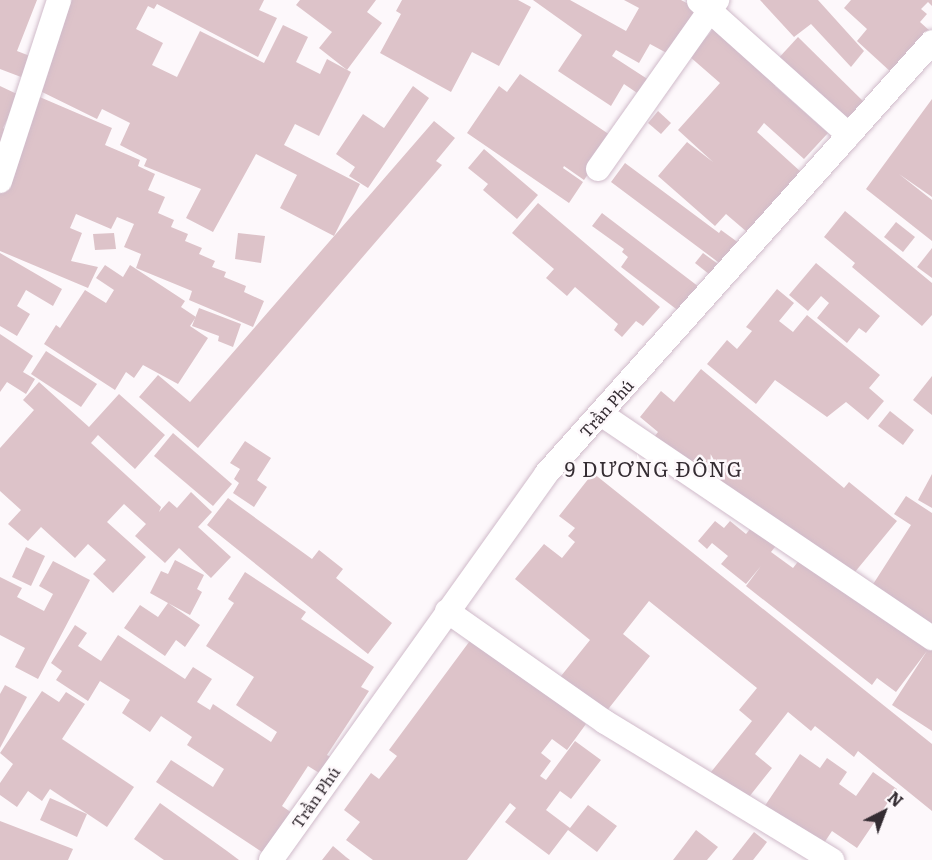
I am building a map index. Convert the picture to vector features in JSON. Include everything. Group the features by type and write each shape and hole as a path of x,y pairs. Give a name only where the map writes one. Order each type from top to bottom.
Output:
{"street":[{"path":"0,181 59,0"},
{"path":"598,169 709,3 849,135"},
{"name":"Trần Phú","path":"271,860 546,474 932,42"},
{"path":"601,414 932,638"},
{"path":"447,611 605,722 832,860"}],"building":[{"path":"0,0 37,0 17,51 30,56 21,77 0,69"},
{"path":"64,0 264,0 259,10 277,18 258,57 157,4 154,9 148,6 136,29 163,43 152,65 177,77 200,31 264,63 283,25 308,37 296,62 320,74 327,59 351,72 319,136 295,124 284,145 360,184 334,236 280,208 297,175 256,154 213,232 186,218 201,189 144,166 147,159 120,145 130,123 102,109 97,119 36,89"},
{"path":"300,0 376,0 367,12 382,23 347,70 319,48 332,32 296,5"},
{"path":"402,0 518,0 531,7 499,66 472,52 451,92 380,53 401,14 396,11"},
{"path":"533,0 570,0 626,31 639,8 624,0 681,0 700,10 674,57 650,44 639,63 616,50 612,56 652,82 643,97 624,84 611,106 558,71 582,35"},
{"path":"760,0 818,0 864,51 851,67 811,24 794,37"},
{"path":"851,0 932,0 932,6 928,2 921,9 927,14 920,22 930,31 892,73 857,41 867,29 844,8"},
{"path":"719,23 781,79 775,86 828,133 804,159 764,123 757,132 801,172 747,232 726,214 715,226 658,176 687,142 713,162 678,130 720,83 689,56"},
{"path":"798,37 867,105 844,129 775,62"},
{"path":"520,74 613,137 584,180 564,166 563,168 583,182 569,203 467,133 499,86 507,92"},
{"path":"0,86 19,95 3,128 8,131 0,148"},
{"path":"413,86 429,98 368,188 349,176 355,167 336,154 363,114 384,128"},
{"path":"35,95 112,128 105,145 140,160 138,166 155,174 148,190 165,197 158,213 174,220 171,227 188,234 185,241 202,248 199,254 215,261 212,267 226,272 224,277 246,286 244,292 264,301 253,327 189,300 192,291 136,268 141,254 124,247 134,224 117,217 111,229 76,214 70,228 82,233 71,261 98,267 88,288 0,251 0,191"},
{"path":"932,99 932,197 899,174 932,200 932,241 866,189"},
{"path":"658,111 671,123 661,134 648,123"},
{"path":"434,121 455,138 436,161 442,165 198,448 139,397 158,375 190,402"},
{"path":"484,149 538,195 517,219 483,190 488,184 468,168"},
{"path":"625,163 719,233 721,230 743,246 726,268 611,182"},
{"path":"538,203 660,307 643,326 636,321 622,337 614,330 618,324 575,287 567,296 546,278 554,269 512,233"},
{"path":"845,211 932,283 932,315 922,326 852,267 855,263 824,237"},
{"path":"602,213 703,290 684,315 621,267 628,257 622,252 624,249 592,226"},
{"path":"896,222 915,237 903,252 884,237"},
{"path":"114,233 116,249 95,250 93,234"},
{"path":"238,233 265,236 261,263 235,259"},
{"path":"932,248 932,278 917,267"},
{"path":"0,253 62,289 53,306 26,290 17,306 30,314 17,336 0,326"},
{"path":"703,253 722,267 714,278 695,263"},
{"path":"816,263 880,316 866,333 859,328 847,343 817,318 829,303 821,296 808,311 789,295"},
{"path":"105,265 123,277 130,265 185,301 181,307 196,317 190,326 208,338 178,384 143,365 134,378 126,372 115,390 44,344 56,325 60,328 85,290 106,303 114,290 96,278"},
{"path":"777,289 794,303 779,321 793,332 807,315 880,375 869,388 884,401 868,420 846,402 827,417 775,380 756,404 707,364 727,340 737,349 752,331 746,327"},
{"path":"199,308 241,324 233,347 218,341 219,336 192,326"},
{"path":"0,334 33,356 23,372 35,379 26,394 7,382 0,392"},
{"path":"46,351 97,384 81,407 31,374"},
{"path":"701,369 844,488 849,482 897,521 850,578 654,437 658,432 640,417 661,391 674,402"},
{"path":"932,376 932,415 913,400"},
{"path":"39,382 89,427 119,394 165,435 135,469 98,435 91,443 161,507 159,512 169,501 177,508 191,492 212,512 198,527 231,557 211,578 179,548 165,563 135,536 146,524 124,504 107,522 146,557 113,593 93,574 106,560 88,544 75,558 41,527 28,541 8,524 21,510 0,491 0,448 34,410 23,400"},
{"path":"890,411 914,430 903,445 878,426"},
{"path":"173,433 232,484 213,506 154,456"},
{"path":"245,441 271,458 257,480 267,487 254,507 233,493 239,483 234,479 240,469 230,463"},
{"path":"593,473 932,744 932,811 858,751 854,757 815,726 811,731 788,712 755,754 772,768 745,802 707,777 752,721 739,710 757,688 649,601 623,634 650,656 602,717 557,681 590,640 515,579 544,544 562,558 575,542 568,536 575,528 559,516"},
{"path":"932,474 932,508 918,500"},
{"path":"906,496 932,513 932,629 870,589 911,525 894,514"},
{"path":"228,498 312,559 319,550 343,569 336,578 392,623 368,654 207,525"},
{"path":"715,521 724,528 730,521 746,534 755,523 779,542 771,552 793,568 804,554 932,646 932,731 892,705 927,651 896,692 877,678 872,685 746,586 761,566 746,584 721,564 728,556 712,543 707,549 698,541"},
{"path":"26,547 45,556 31,586 12,577"},
{"path":"175,560 204,575 197,589 202,592 190,615 150,593 161,571 168,574"},
{"path":"53,561 90,580 38,679 15,667 25,648 0,635 0,577 22,588 17,597 44,611 53,594 39,586"},
{"path":"245,572 306,612 301,619 374,667 361,687 369,691 327,755 334,759 324,776 308,766 282,806 292,813 262,852 156,782 171,760 213,787 224,769 187,745 192,737 161,716 150,732 122,713 130,700 100,681 88,701 56,680 62,671 51,663 75,625 87,633 78,646 101,661 118,635 185,679 193,667 212,679 197,702 210,710 213,704 271,742 277,732 236,705 254,677 206,646 234,603 228,599"},
{"path":"168,603 200,625 185,647 176,640 165,656 124,628 140,605 158,617"},
{"path":"472,638 586,724 567,750 552,739 541,753 551,761 540,776 546,780 575,741 601,760 571,799 560,791 546,810 570,828 588,805 617,826 597,852 568,830 549,855 505,822 516,808 510,803 467,860 373,860 346,840 360,822 344,810 371,773 379,779 397,756 389,750"},
{"path":"5,685 27,697 0,748 0,694"},
{"path":"42,691 59,702 66,692 85,704 62,739 134,787 107,827 50,789 42,801 28,791 17,807 0,795 0,783 13,764 0,753"},
{"path":"800,754 820,768 827,758 847,772 839,784 856,796 873,772 897,789 857,848 832,831 820,849 762,810"},
{"path":"50,798 87,814 77,837 40,820"},
{"path":"160,803 239,860 164,860 134,839"},
{"path":"0,821 73,849 68,860 0,860"},
{"path":"696,830 718,847 707,860 673,860"},
{"path":"754,832 767,842 761,850 753,860 732,860"},
{"path":"333,846 346,857 350,860 322,860"}],"district":[{"name":"9 DƯƠNG ĐÔNG","path":"654,468"}]}
